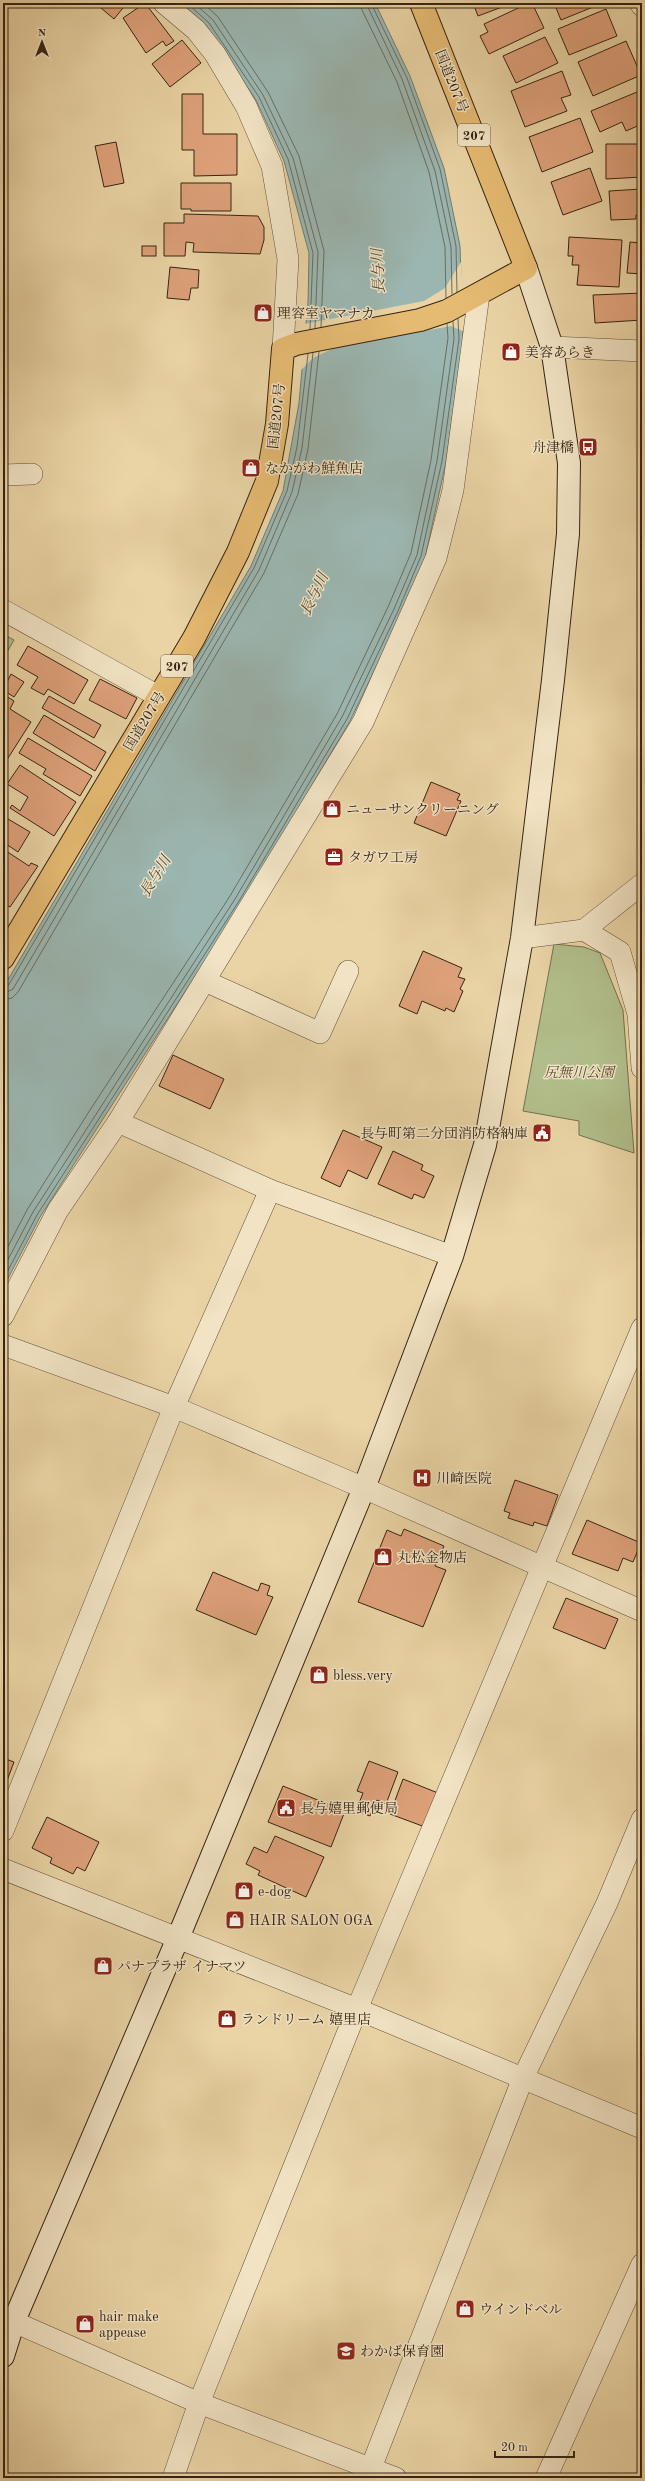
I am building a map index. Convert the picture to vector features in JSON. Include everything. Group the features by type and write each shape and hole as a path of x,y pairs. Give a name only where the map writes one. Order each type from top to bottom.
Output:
{"highway":[{"name":"国道207号","path":"421,3 526,268"},
{"path":"289,346 420,320 446,312 526,268"},
{"name":"国道207号","path":"3,958 194,638 238,552 267,481 289,346"}],"street":[{"path":"164,3 196,30 215,54 246,106 272,166 288,259 289,346"},
{"path":"3,2356 9,2319 178,1938 364,1488 452,1256 485,1145 522,938 553,680 568,534 569,463 552,347 526,268"},
{"path":"3,1316 58,1210 118,1122 363,722 436,558 453,490 471,298"},
{"path":"552,347 642,350"},
{"path":"3,475 32,474"},
{"path":"3,610 158,696"},
{"path":"522,938 584,930 642,884"},
{"path":"584,930 620,952 638,1014 642,1068"},
{"path":"205,981 320,1033 348,971"},
{"path":"118,1122 270,1190 452,1256"},
{"path":"3,1831 174,1408 270,1190"},
{"path":"173,2478 199,2403 357,2010 541,1566 642,1328"},
{"path":"3,1344 174,1408 364,1488 642,1611"},
{"path":"369,2473 523,2078 601,1916 642,1819"},
{"path":"3,1869 357,2010 642,2128"},
{"path":"546,2478 642,2264"},
{"path":"9,2319 199,2403 369,2473 396,2478"}],"green space":[{"path":"3,634 14,640 3,659"},
{"name":"尻無川公園","path":"554,944 584,947 600,953 623,1010 634,1153 579,1135 579,1121 523,1111"}],"water":[{"name":"長与川","path":"181,3 375,3 410,76 444,168 460,246 463,339 446,462 425,558 402,613 350,721 242,903 40,1217 3,1288 3,988 251,566 283,491 299,403 308,302 309,253 284,161 256,100 206,25"}],"pier":[{"path":"461,262 465,332 451,326 336,347 313,358 300,371 304,324 424,301 445,288"}],"building":[{"path":"95,3 127,3 114,19"},
{"path":"145,3 174,41 166,46 163,41 146,53 123,18"},
{"path":"473,3 513,3 478,16"},
{"path":"529,3 532,3 544,28 489,54 480,36 488,32 484,24"},
{"path":"554,3 597,3 598,5 561,20"},
{"path":"606,9 617,36 569,55 558,29"},
{"path":"545,37 558,63 516,83 503,56"},
{"path":"182,40 201,63 170,87 152,64"},
{"path":"626,41 641,75 593,96 578,62"},
{"path":"562,71 571,95 561,98 567,111 525,127 511,91"},
{"path":"637,92 640,100 642,99 642,124 626,131 622,122 600,132 591,111"},
{"path":"182,94 203,94 203,134 237,134 237,175 194,176 194,150 182,150"},
{"path":"580,118 593,152 542,172 529,137"},
{"path":"116,142 124,183 104,187 95,146"},
{"path":"606,144 642,144 642,177 606,179"},
{"path":"590,168 602,201 563,215 551,182"},
{"path":"181,183 231,183 231,211 191,211 191,209 181,209"},
{"path":"642,189 642,215 636,215 636,219 611,220 609,191"},
{"path":"184,214 258,216 264,227 264,240 260,254 193,252 194,243 186,242 185,256 164,256 164,223 184,223"},
{"path":"569,237 622,240 619,287 577,285 579,265 572,265 573,256 568,256"},
{"path":"630,242 642,243 642,274 627,273"},
{"path":"142,246 156,246 156,256 142,256"},
{"path":"170,267 199,270 198,288 191,288 189,300 167,298"},
{"path":"642,293 642,320 595,323 593,295"},
{"path":"28,646 88,680 74,704 48,689 44,695 31,688 38,677 17,665"},
{"path":"11,674 24,682 14,697 3,690"},
{"path":"100,679 137,698 126,719 89,700"},
{"path":"3,694 14,701 10,709 31,722 3,766"},
{"path":"49,696 101,725 94,738 42,708"},
{"path":"44,715 106,752 95,771 33,733"},
{"path":"28,738 92,776 80,796 43,774 46,769 19,753"},
{"path":"20,765 76,802 54,836 10,808 12,805 20,811 28,797 7,784"},
{"path":"431,782 460,794 457,800 461,801 446,836 414,823"},
{"path":"3,816 30,832 18,852 3,842"},
{"path":"3,849 29,866 31,863 38,866 10,907 3,903"},
{"path":"423,951 462,968 458,977 465,979 460,989 463,991 454,1012 446,1008 445,1011 422,1001 417,1014 399,1006"},
{"path":"173,1055 224,1079 210,1109 159,1086"},
{"path":"343,1130 382,1147 367,1179 348,1170 340,1187 321,1178"},
{"path":"393,1151 423,1165 421,1170 434,1176 424,1198 414,1194 412,1199 378,1184"},
{"path":"515,1480 558,1495 547,1526 534,1522 533,1526 508,1518 510,1513 504,1511"},
{"path":"587,1520 641,1543 633,1562 623,1558 618,1571 572,1554"},
{"path":"404,1529 444,1546 435,1566 446,1570 423,1627 358,1602 387,1530 401,1536"},
{"path":"213,1572 258,1591 261,1583 270,1586 267,1595 273,1597 256,1635 196,1610"},
{"path":"566,1598 618,1619 605,1649 553,1628"},
{"path":"3,1758 14,1762 5,1786 3,1785"},
{"path":"369,1761 398,1772 386,1804 377,1800 370,1816 356,1811 363,1793 357,1791"},
{"path":"403,1779 438,1793 425,1827 390,1814"},
{"path":"283,1786 345,1811 331,1847 268,1822"},
{"path":"47,1817 99,1842 85,1871 77,1867 73,1874 50,1863 52,1858 32,1848"},
{"path":"275,1836 324,1857 306,1897 258,1875 260,1871 246,1864 254,1847 267,1853"}],"place":[{"name":"理容室ヤマナカ","path":"263,313"},
{"name":"美容あらき","path":"511,352"},
{"name":"舟津橋","path":"588,447"},
{"name":"なかがわ鮮魚店","path":"251,468"},
{"name":"ニューサンクリーニング","path":"332,809"},
{"name":"タガワ工房","path":"334,857"},
{"name":"長与町第二分団消防格納庫","path":"542,1133"},
{"name":"川崎医院","path":"422,1478"},
{"name":"丸松金物店","path":"383,1557"},
{"name":"bless.very","path":"319,1675"},
{"name":"長与嬉里郵便局","path":"286,1808"},
{"name":"e-dog","path":"244,1891"},
{"name":"HAIR SALON OGA","path":"235,1920"},
{"name":"パナプラザ イナマツ","path":"103,1966"},
{"name":"ランドリーム 嬉里店","path":"227,2019"},
{"name":"ウインドベル","path":"465,2309"},
{"name":"hair make appease","path":"85,2324"},
{"name":"わかば保育園","path":"346,2351"}]}
